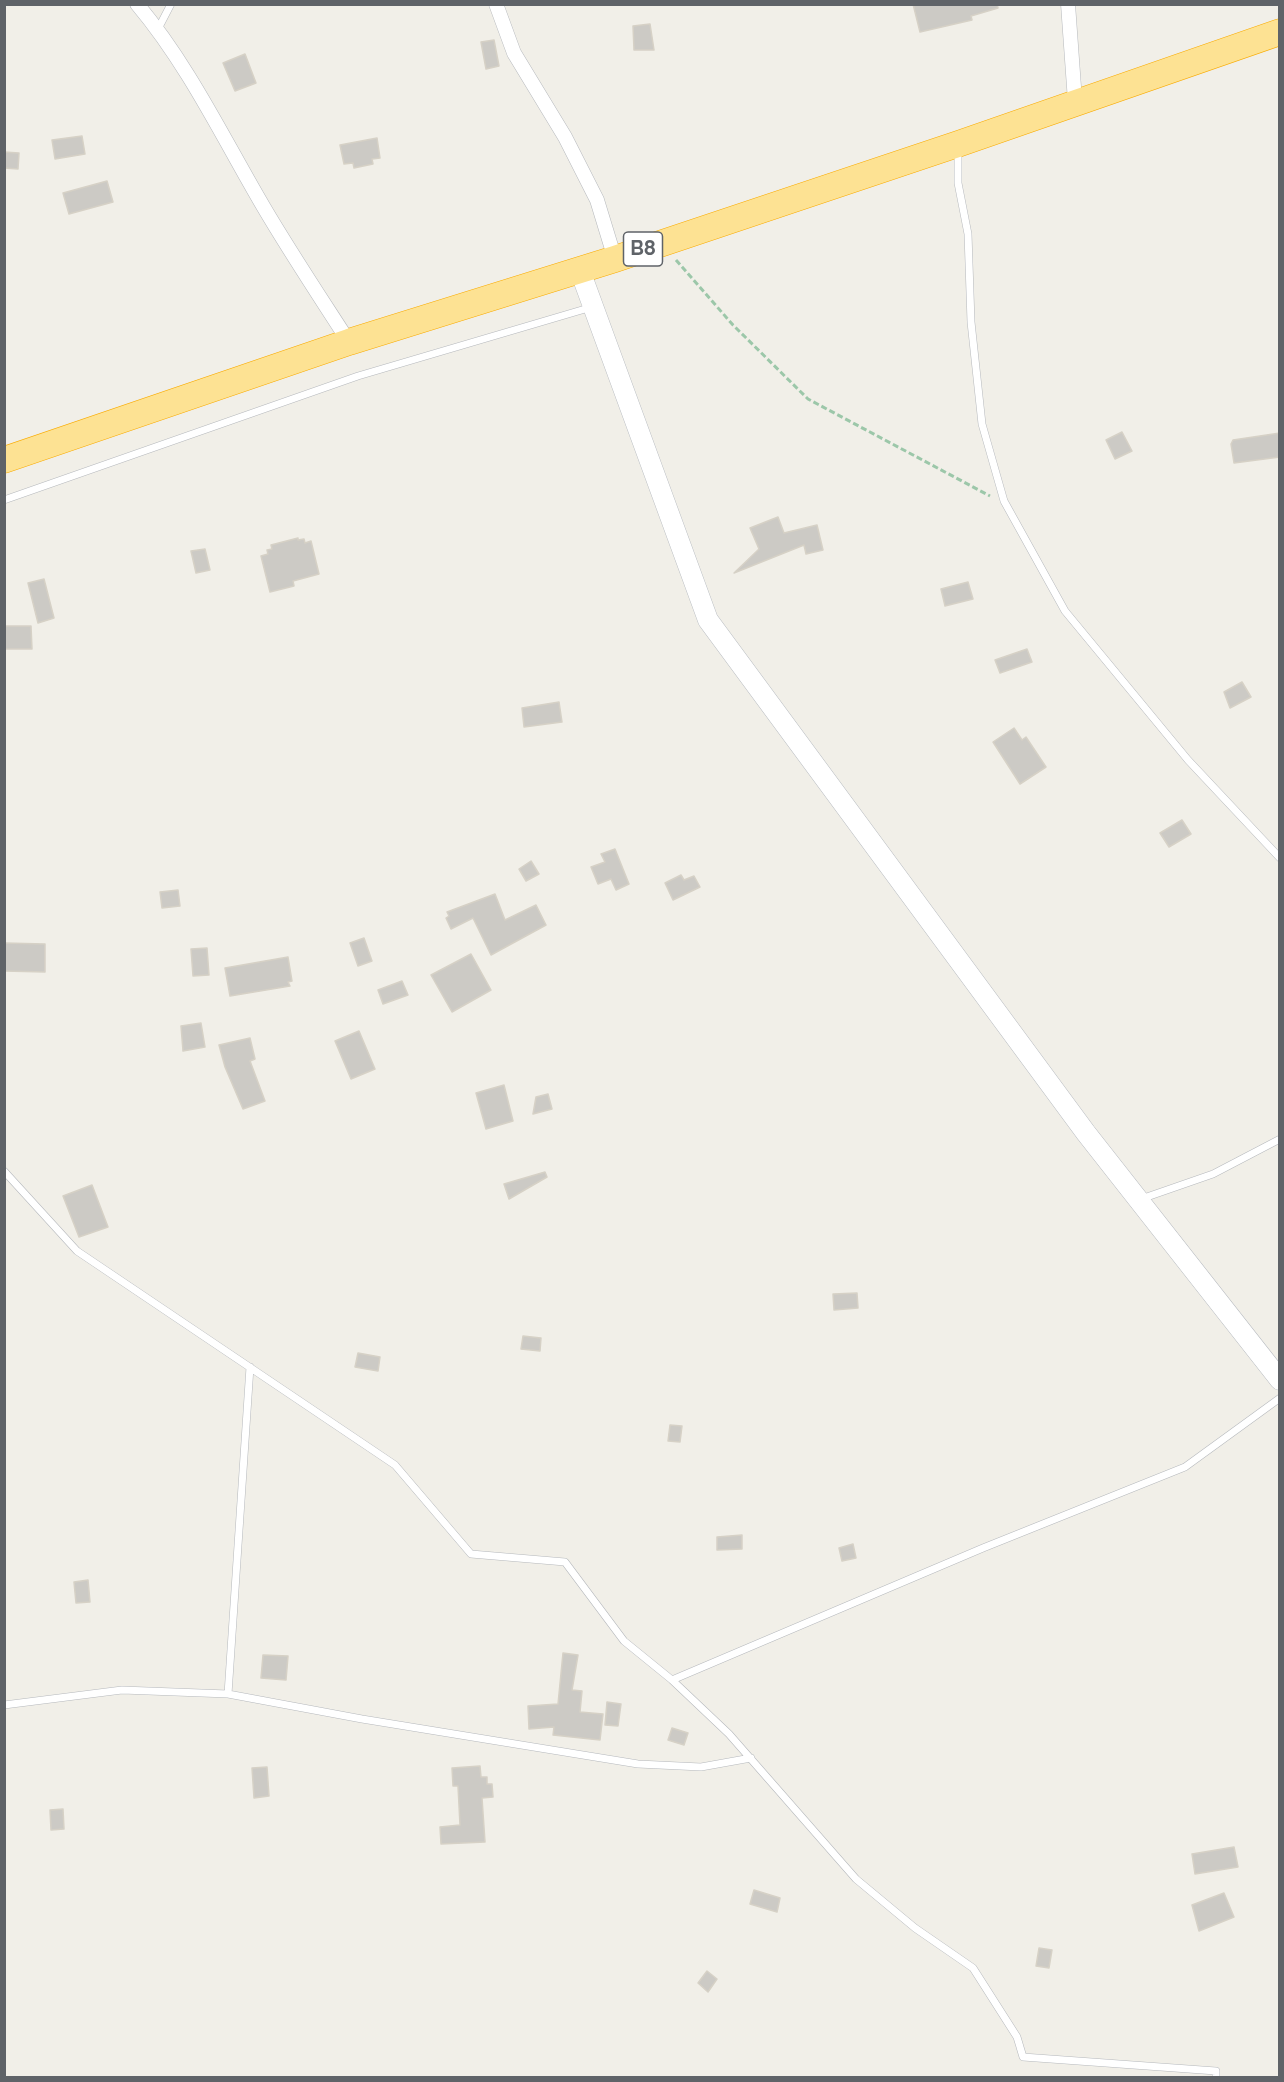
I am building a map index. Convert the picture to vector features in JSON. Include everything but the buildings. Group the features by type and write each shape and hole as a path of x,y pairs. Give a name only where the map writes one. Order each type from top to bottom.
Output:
{"highway":[{"name":"B8","path":"4,460 349,342 579,268 615,259 958,144 1075,101 1280,32"}],"main road":[{"path":"579,268 708,620 1139,1200 1280,1380"}],"street":[{"path":"137,4 158,30 200,92 264,207 349,342"},
{"path":"496,4 514,53 565,137 597,200 615,259"},
{"path":"1068,4 1075,101"}],"lane":[{"path":"158,30 171,4"},
{"path":"958,144 958,183 968,234 971,322 982,424 1007,505 1065,611 1188,760 1280,858"},
{"path":"4,500 358,375 594,307"},
{"path":"1139,1200 1213,1174 1280,1139"},
{"path":"4,1171 77,1251 396,1465 471,1554 565,1563 624,1641 672,1680 750,1758 856,1879 915,1928 974,1968 1017,2037 1023,2057 1216,2071 1216,2078"},
{"path":"228,1694 250,1367"},
{"path":"672,1680 983,1548 1185,1467 1280,1398"},
{"path":"4,1705 122,1690 228,1694 374,1721 639,1764 701,1767 750,1758"}],"path":[{"path":"661,243 733,325 808,399 1007,505"}]}
